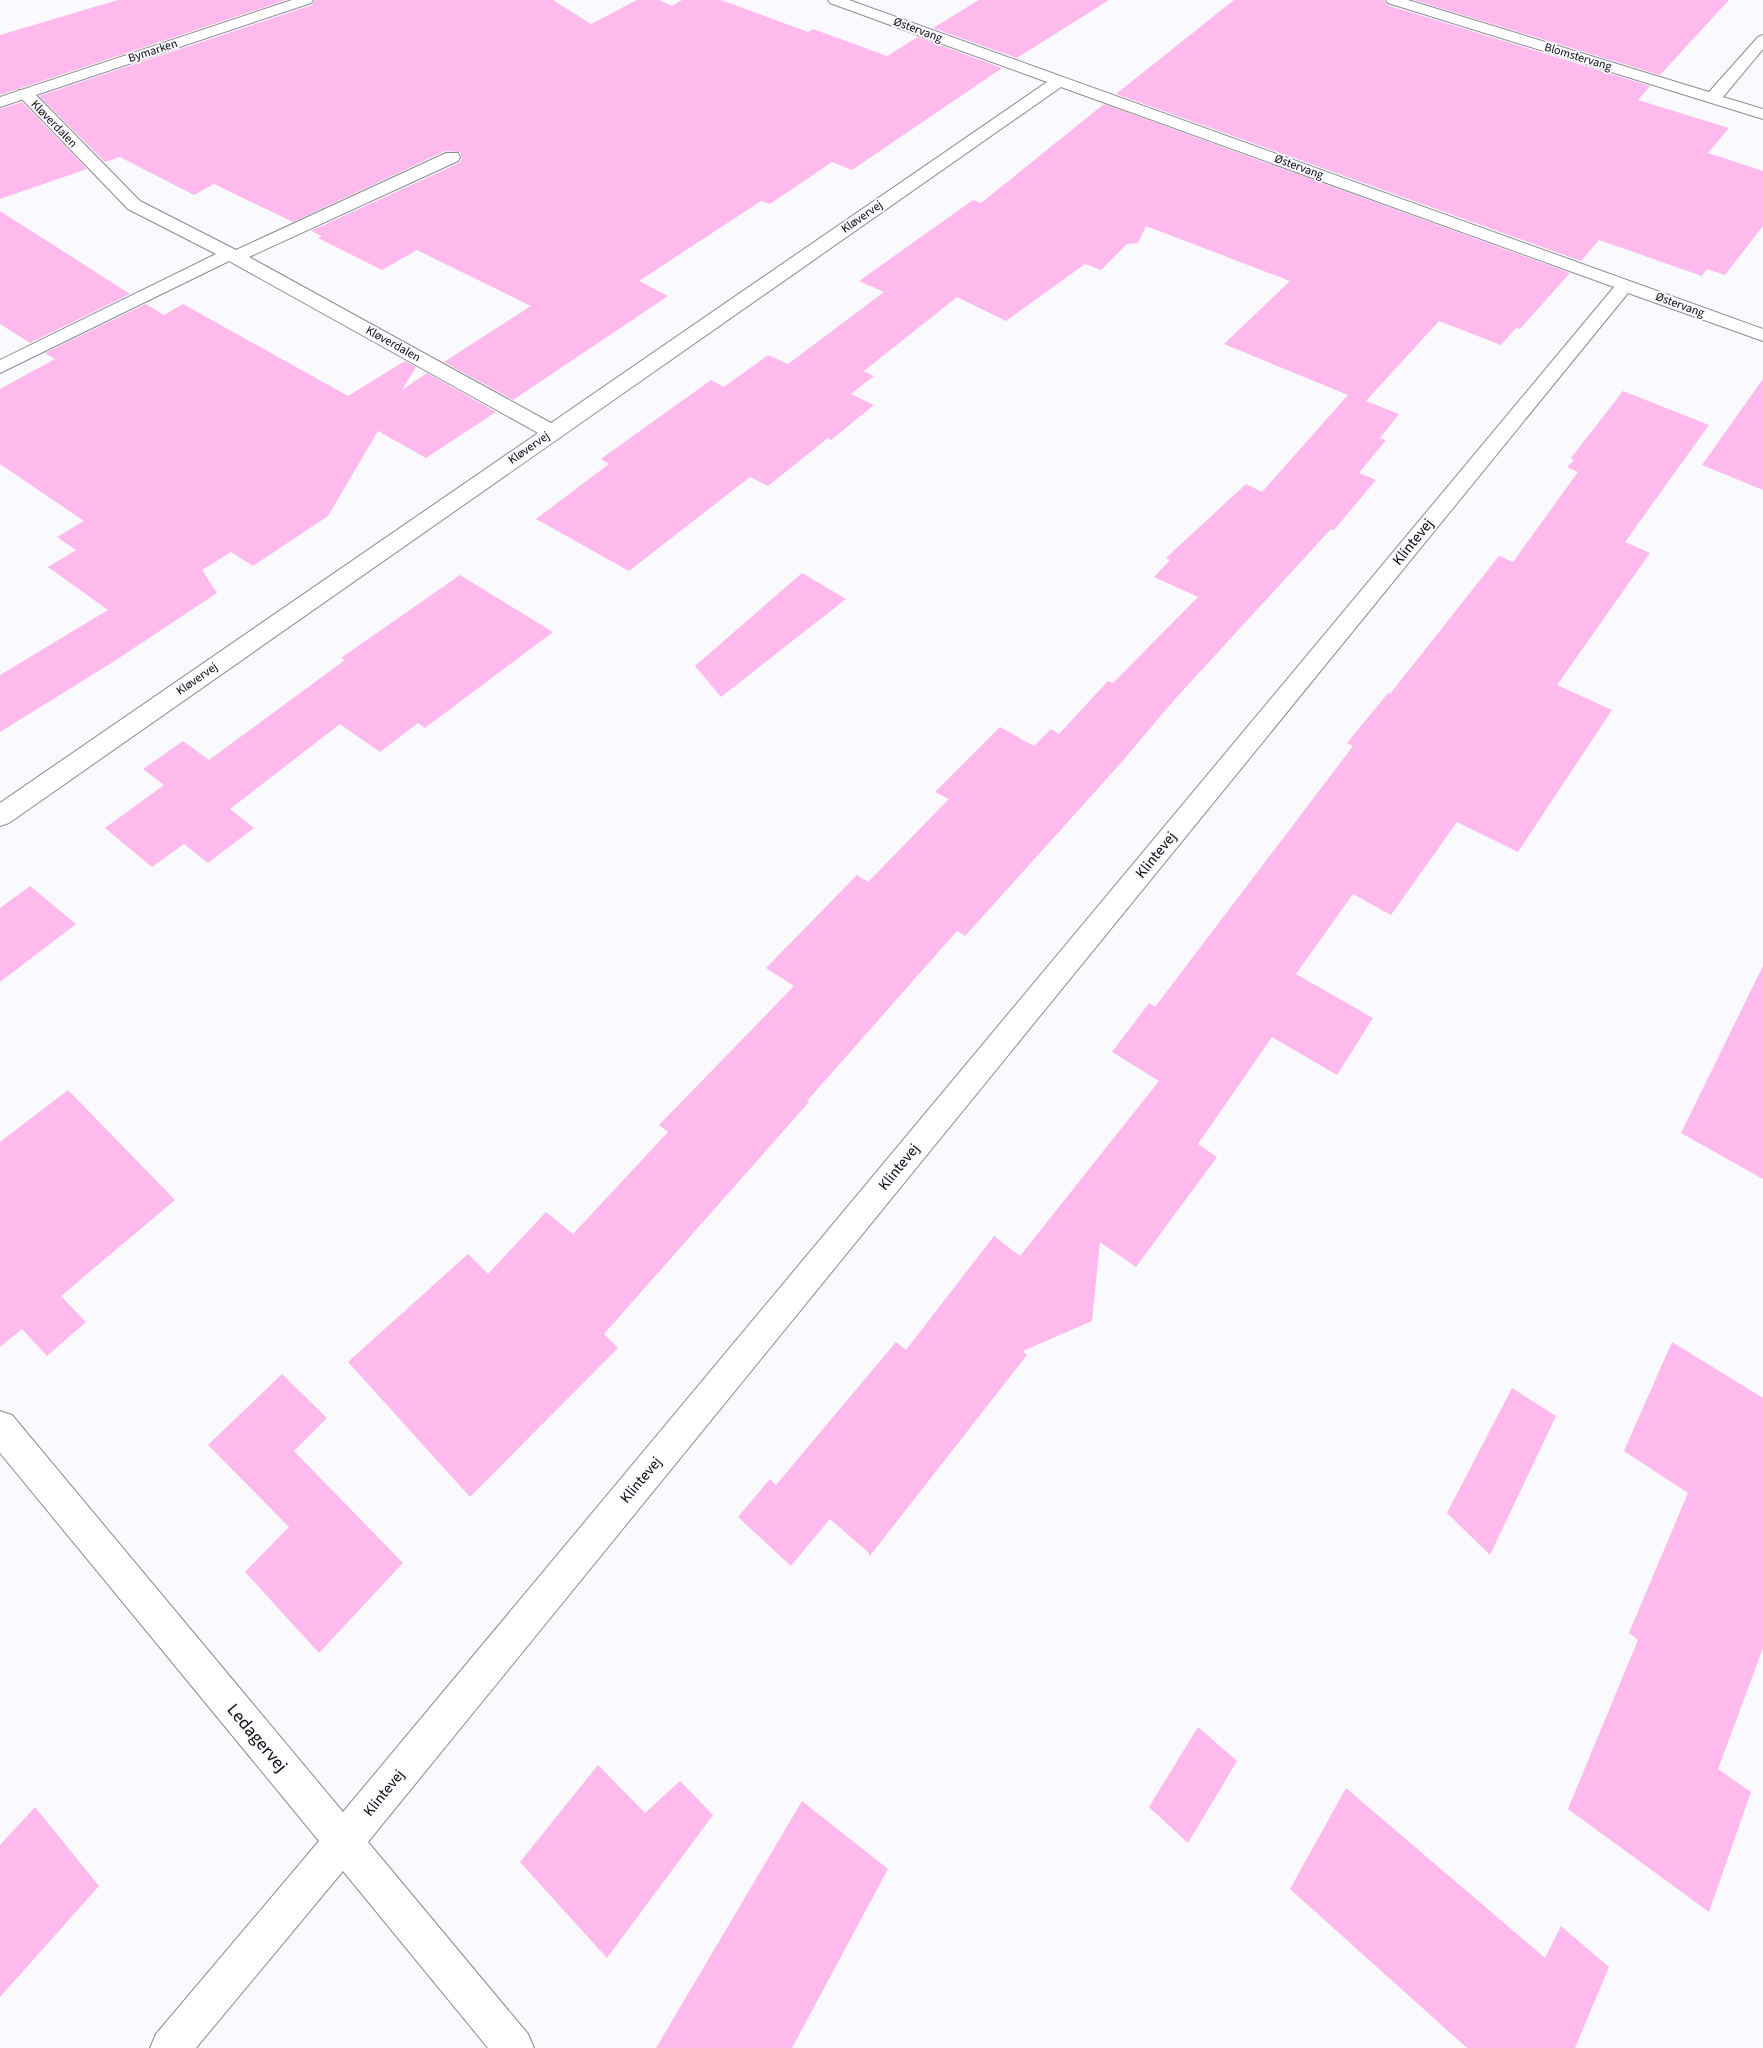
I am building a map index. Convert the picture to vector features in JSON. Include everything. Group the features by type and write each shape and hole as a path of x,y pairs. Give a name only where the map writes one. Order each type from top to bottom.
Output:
{"street":[{"name":"Bymarken","path":"0,102 306,0"},
{"name":"Østervang","path":"835,0 1763,335"},
{"name":"Blomstervang","path":"1393,0 1763,114"},
{"path":"1712,98 1763,40"},
{"name":"Kløvervej","path":"0,816 1058,81"},
{"name":"Kløverdalen","path":"25,94 134,205 232,255 552,432"},
{"path":"0,367 232,255 452,157"},
{"name":"Klintevej","path":"170,2048 343,1842 1625,285"},
{"name":"Ledagervej","path":"0,1427 514,2048"}],"building":[{"path":"118,0 286,0 0,95 0,35"},
{"path":"315,0 553,0 591,24 637,0 659,0 672,6 682,0 721,0 808,32 813,29 887,56 918,37 1002,68 852,170 832,162 770,204 761,201 639,281 668,296 513,400 444,362 531,306 417,250 382,270 318,238 322,236 311,231 459,163 462,158 460,152 445,151 293,222 214,184 194,195 120,157 105,162 39,96 312,5"},
{"path":"979,0 1109,0 1017,58 933,28"},
{"path":"1234,0 1384,0 1387,5 1650,86 1638,100 1729,128 1708,153 1763,171 1763,226 1725,275 1707,269 1702,276 1599,240 1581,261 1116,94"},
{"path":"1414,0 1729,0 1660,75"},
{"path":"22,102 87,169 0,199 0,109"},
{"path":"1104,104 1570,273 1520,329 1516,328 1501,345 1439,321 1366,401 1399,414 1380,438 1386,440 1359,473 1376,480 1334,530 1331,529 1175,699 1120,764 965,936 957,931 604,1334 618,1348 470,1497 348,1362 468,1254 488,1274 546,1212 573,1234 668,1132 659,1125 794,986 766,968 857,875 868,882 949,799 935,792 1000,727 1034,746 1051,729 1059,734 1108,681 1113,683 1198,597 1154,577 1170,560 1166,558 1246,484 1262,492 1348,395 1224,344 1290,281 1146,226 1138,243 1127,244 1101,270 1085,264 1006,321 957,297 864,371 874,376 851,394 874,405 831,440 828,438 768,486 750,477 629,571 536,519 609,464 601,459 711,380 724,387 768,355 788,364 884,292 859,281 973,200 981,203"},
{"path":"0,211 130,294 30,343 0,324"},
{"path":"146,304 164,315 183,304 348,396 405,361 416,367 402,390 427,373 496,412 426,458 378,431 328,516 253,566 231,552 202,570 217,593 113,662 0,732 0,675 108,610 48,567 76,550 57,537 84,521 0,464 0,389 55,359 45,353"},
{"path":"1763,379 1763,490 1702,465"},
{"path":"1623,391 1709,425 1625,542 1650,553 1557,685 1612,710 1518,852 1457,822 1391,915 1353,894 1296,974 1373,1018 1337,1075 1272,1037 1198,1144 1217,1157 1136,1267 1100,1242 1092,1321 1023,1351 1027,1355 869,1557 869,1553 830,1519 791,1566 738,1517 770,1479 776,1485 896,1342 906,1350 994,1236 1020,1256 1159,1081 1112,1052 1149,1003 1155,1007 1353,746 1347,743 1388,693 1390,694 1499,556 1513,562 1578,472 1567,467 1574,460 1571,458"},
{"path":"802,573 846,599 721,697 695,666"},
{"path":"460,575 553,632 425,728 418,723 380,752 340,724 230,809 254,828 208,863 184,844 152,867 105,828 164,785 143,769 183,741 209,760 345,660 341,658"},
{"path":"30,886 76,924 0,982 0,908"},
{"path":"1763,966 1763,1179 1681,1133"},
{"path":"68,1090 175,1200 61,1296 86,1322 47,1356 22,1329 0,1347 0,1142"},
{"path":"1672,1342 1763,1398 1763,1648 1718,1769 1751,1792 1709,1912 1568,1809 1638,1640 1629,1633 1688,1493 1624,1451"},
{"path":"282,1374 327,1418 294,1451 403,1563 319,1653 245,1572 289,1527 208,1445"},
{"path":"1512,1388 1556,1416 1490,1555 1447,1513"},
{"path":"1198,1727 1237,1761 1188,1843 1149,1807"},
{"path":"598,1765 645,1813 680,1781 713,1815 607,1958 520,1862"},
{"path":"1346,1788 1545,1958 1561,1926 1609,1967 1575,2048 1467,2048 1290,1889"},
{"path":"802,1801 888,1869 792,2048 656,2048"},
{"path":"35,1807 99,1886 0,1997 0,1845"}]}
